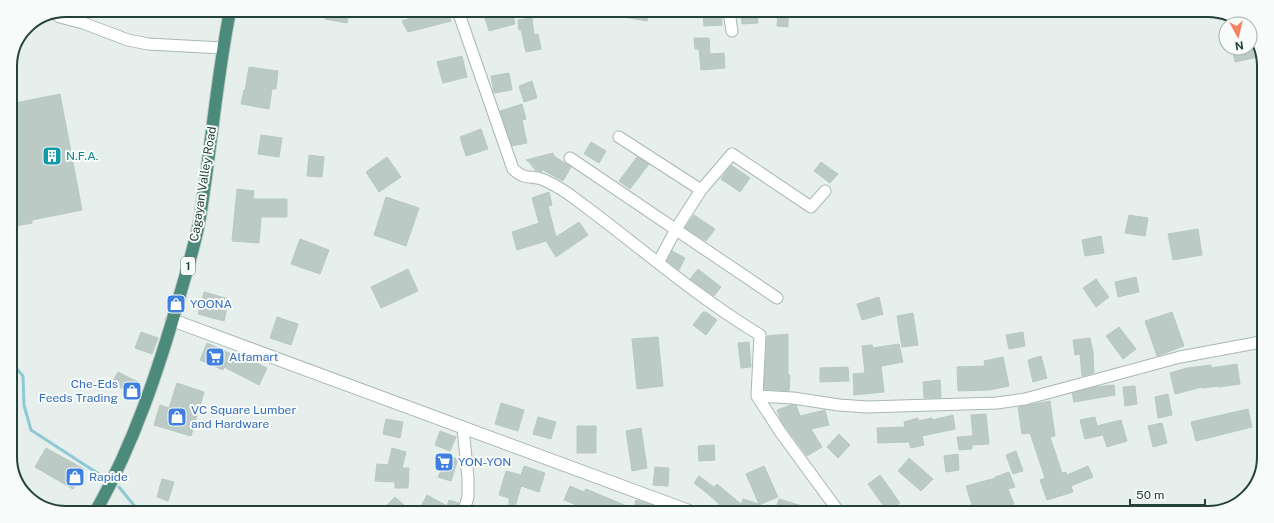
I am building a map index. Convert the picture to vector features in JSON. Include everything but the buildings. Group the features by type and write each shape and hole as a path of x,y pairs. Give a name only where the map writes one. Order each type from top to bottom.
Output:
{"highway":[{"name":"Cagayan Valley Road","path":"98,506 121,461 144,406 172,320 199,224 223,48 229,17"}],"street":[{"path":"62,17 83,23 128,40 148,44 223,48"},
{"path":"460,17 513,169 518,174 527,178 543,179 576,200 729,316 760,335 757,396 781,433 835,506"},
{"path":"730,17 732,31"},
{"path":"618,137 701,190"},
{"path":"658,263 676,230 701,190 732,154 811,207 825,191"},
{"path":"570,158 777,298"},
{"path":"172,320 675,506"},
{"path":"757,396 793,398 839,405 867,407 997,403 1025,399 1180,356 1257,343"},
{"path":"464,428 468,478 468,498 465,506"}],"waterway":[{"path":"17,369 23,376 24,405 31,430 105,478"},
{"path":"119,487 135,506"}],"place":[{"name":"N.F.A.","path":"52,156"},
{"name":"YOONA","path":"176,304"},
{"name":"Alfamart","path":"215,357"},
{"name":"Che-Eds Feeds Trading","path":"132,391"},
{"name":"VC Square Lumber and Hardware","path":"177,417"},
{"name":"YON-YON","path":"444,462"},
{"name":"Rapide","path":"75,477"}]}
